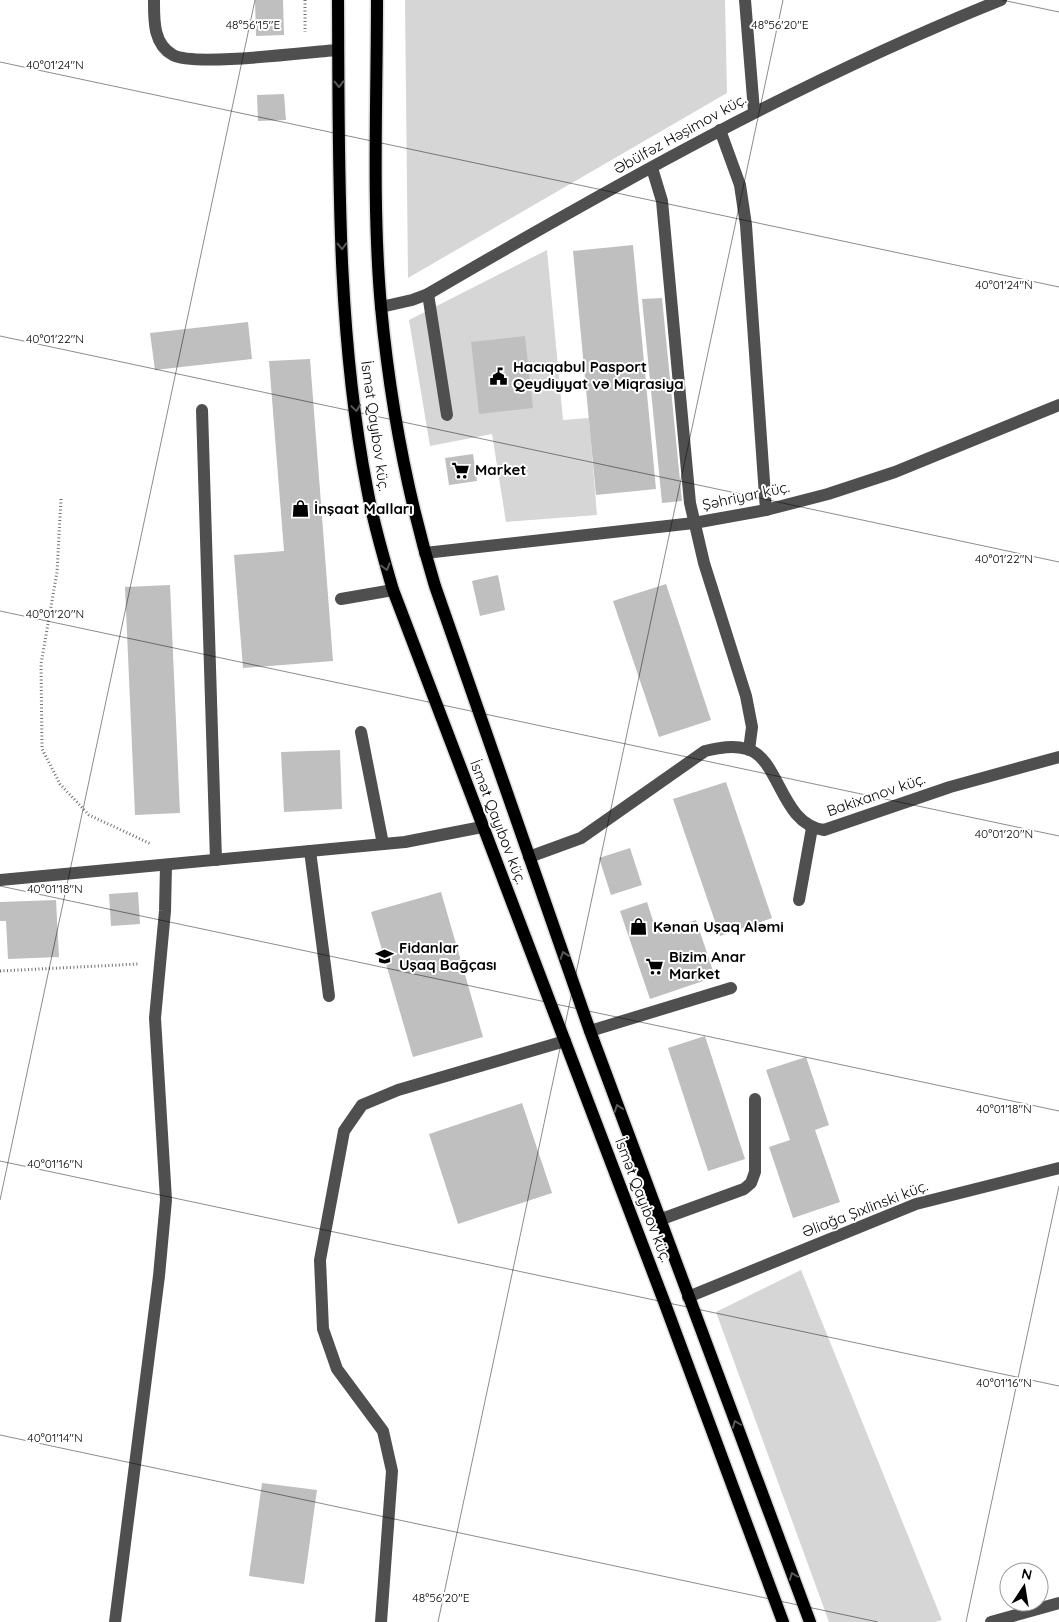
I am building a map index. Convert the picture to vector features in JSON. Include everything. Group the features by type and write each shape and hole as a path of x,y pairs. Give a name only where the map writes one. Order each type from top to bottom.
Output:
{"main road":[{"name":"İsmət Qayıbov küç.","path":"338,0 344,312 366,487 393,590 783,1622"},
{"name":"İsmət Qayıbov küç.","path":"377,0 378,238 381,307 395,419 414,513 425,553 590,1031 810,1622"}],"street":[{"path":"154,0 154,22 158,40 173,55 200,60 338,50"},
{"path":"745,0 754,111"},
{"name":"Əbülfəz Həşimov küç.","path":"381,307 412,300 428,294 754,111 917,34 1001,0"},
{"path":"720,130 740,184 746,225 766,510"},
{"path":"529,857 581,838 704,751 727,746 749,750 752,727 746,696 694,523 689,494 662,201 652,168"},
{"path":"428,294 447,414"},
{"name":"Şəhriyar küç.","path":"425,553 694,523 766,510 828,494 895,472 1059,405"},
{"path":"202,410 216,860"},
{"path":"341,599 393,590"},
{"path":"361,732 382,844"},
{"name":"Bakixanov küç.","path":"749,750 765,764 802,822 812,828 824,830 950,787 1059,757"},
{"path":"0,880 382,844 482,826"},
{"path":"799,900 812,828"},
{"path":"310,851 329,996"},
{"path":"115,1622 159,1276 166,1200 155,1018 166,890 166,864"},
{"path":"590,1031 731,988"},
{"path":"380,1622 392,1471 383,1431 337,1369 323,1329 320,1260 344,1131 362,1105 398,1090 564,1041"},
{"path":"659,1220 744,1189 751,1183 755,1172 755,1099"},
{"name":"Əliağa Şıxlinski küç.","path":"688,1297 916,1204 1059,1168"},
{"path":"991,1622 1059,1603"}],"path":[{"path":"305,0 306,53"},
{"path":"61,499 58,572 41,664 42,749 60,784 89,815 146,840 158,850 166,864"},
{"path":"0,971 159,963"}],"shaded area":[{"path":"405,0 725,0 727,93 408,278"},
{"path":"547,250 563,420 589,418 597,515 506,522 492,434 430,446 409,320"},
{"path":"801,1270 942,1620 935,1622 829,1622 716,1312"}],"building":[{"path":"255,0 283,0 284,35 256,36"},
{"path":"284,94 286,120 258,121 257,95"},
{"path":"633,245 656,489 596,495 573,251"},
{"path":"662,298 682,501 662,503 642,299"},
{"path":"248,322 252,359 155,370 150,333"},
{"path":"525,336 533,408 479,414 471,342"},
{"path":"310,359 333,661 243,668 234,555 284,551 269,361"},
{"path":"473,454 477,481 449,485 445,458"},
{"path":"498,575 505,610 480,616 472,581"},
{"path":"666,584 711,720 659,737 613,601"},
{"path":"170,585 180,813 135,815 125,587"},
{"path":"340,750 342,809 284,812 281,752"},
{"path":"726,782 772,918 720,936 673,799"},
{"path":"630,848 642,885 611,895 599,858"},
{"path":"138,892 140,924 111,926 109,894"},
{"path":"441,892 483,1037 413,1057 371,912"},
{"path":"56,900 59,957 8,959 6,921 0,921 0,902"},
{"path":"647,902 657,933 696,920 715,977 650,999 620,911"},
{"path":"705,1036 745,1159 708,1171 668,1048"},
{"path":"806,1057 829,1125 815,1130 840,1202 793,1218 769,1147 790,1140 766,1070"},
{"path":"522,1103 552,1193 458,1224 429,1134"},
{"path":"262,1483 317,1490 304,1584 249,1576"}],"place":[{"name":"Hacıqabul Pasport Qeydiyyat və Miqrasiya","path":"499,376"},
{"name":"Market","path":"461,470"},
{"name":"İnşaat Malları","path":"300,509"},
{"name":"Kənan Uşaq Aləmi","path":"639,927"},
{"name":"Fidanlar Uşaq Bağçası","path":"385,957"},
{"name":"Bizim Anar Market","path":"655,966"}]}
